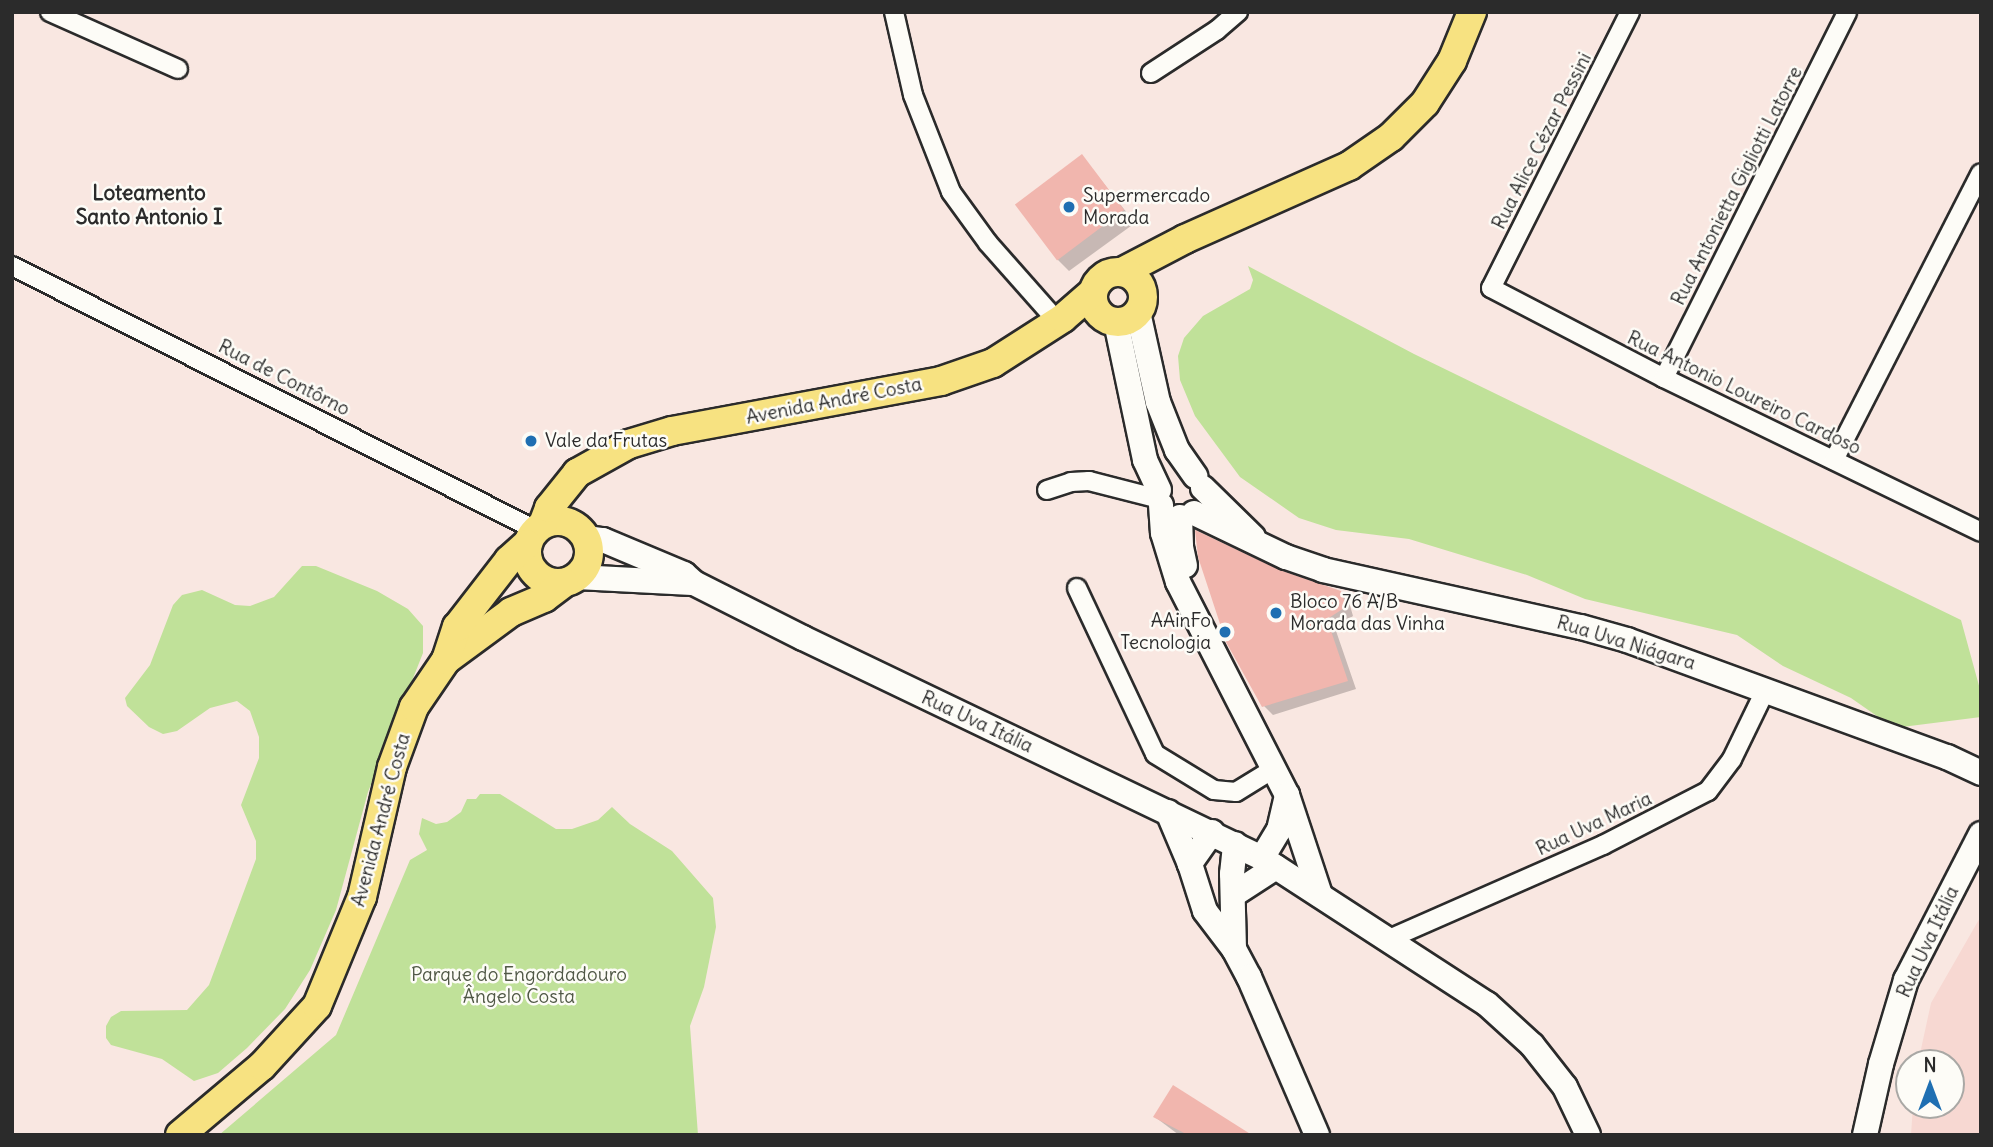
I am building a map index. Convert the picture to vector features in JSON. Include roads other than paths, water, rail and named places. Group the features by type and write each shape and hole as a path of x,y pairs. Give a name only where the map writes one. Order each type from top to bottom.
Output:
{"main road":[{"path":"1118,309 1107,275 1122,272 1349,166 1391,137 1425,103 1445,72 1472,12"},
{"path":"1118,309 1166,250"},
{"path":"1118,309 1143,297 1137,281 1122,272"},
{"name":"Avenida André Costa","path":"180,1135 262,1066 317,1006 362,897 392,767 414,707 446,660 457,627 509,560 535,533 549,508 577,473 629,444 672,431 941,381 993,363 1060,319 1118,309"},
{"path":"583,534 569,523 556,521 535,533 527,560 535,574 548,582 571,580 588,559 583,534 581,486 597,462"},
{"name":"Avenida André Costa","path":"446,660 511,612 544,598 571,580"}],"street":[{"path":"50,12 178,69"},
{"path":"894,12 913,95 951,192 988,243 1060,319"},
{"path":"1151,73 1217,30 1238,12"},
{"name":"Rua Alice Cézar Pessini","path":"1491,288 1630,12"},
{"name":"Rua Antonietta Gigliotti Latorre","path":"1664,378 1847,12"},
{"path":"1834,460 1981,173"},
{"name":"Rua de Contôrno","path":"12,266 535,533"},
{"name":"Rua Antonio Loureiro Cardoso","path":"1491,288 1664,378 1981,532"},
{"path":"1118,309 1145,460 1171,505"},
{"name":"Rua Uva Niágara","path":"1118,309 1177,450 1199,482 1261,545"},
{"path":"1047,490 1071,482 1089,481 1171,505 1203,502 1199,482 1188,473 1173,473 1171,505 1163,534 1178,582 1287,794 1320,895"},
{"name":"Rua Uva Niágara","path":"1171,505 1322,570 1604,633 1947,757 1981,773"},
{"name":"Rua Uva Itália","path":"583,534 684,574 694,583 1212,832 1269,862 1487,1004 1532,1045 1565,1087 1588,1135"},
{"name":"Rua Uva Itália","path":"571,580 694,583"},
{"path":"1077,588 1155,754 1214,790 1236,792 1275,768"},
{"name":"Rua Uva Maria","path":"1390,939 1603,845 1709,791 1731,759 1766,690"},
{"path":"1233,895 1269,862 1287,794"},
{"path":"1168,812 1190,864 1205,911 1234,949 1317,1135"},
{"path":"1190,864 1212,832"},
{"name":"Rua Uva Itália","path":"1865,1135 1881,1064 1906,980 1981,834"},
{"path":"1234,949 1235,844"}],"place":[{"name":"Supermercado Morada","path":"1069,207"},
{"name":"Vale da Frutas","path":"531,441"},
{"name":"Bloco 76 A/B Morada das Vinha","path":"1276,613"},
{"name":"AAinFo Tecnologia","path":"1225,632"}],"district":[{"name":"Loteamento Santo Antonio I","path":"149,205"}],"park label":[{"name":"Parque do Engordadouro Ângelo Costa","path":"519,986"}]}
